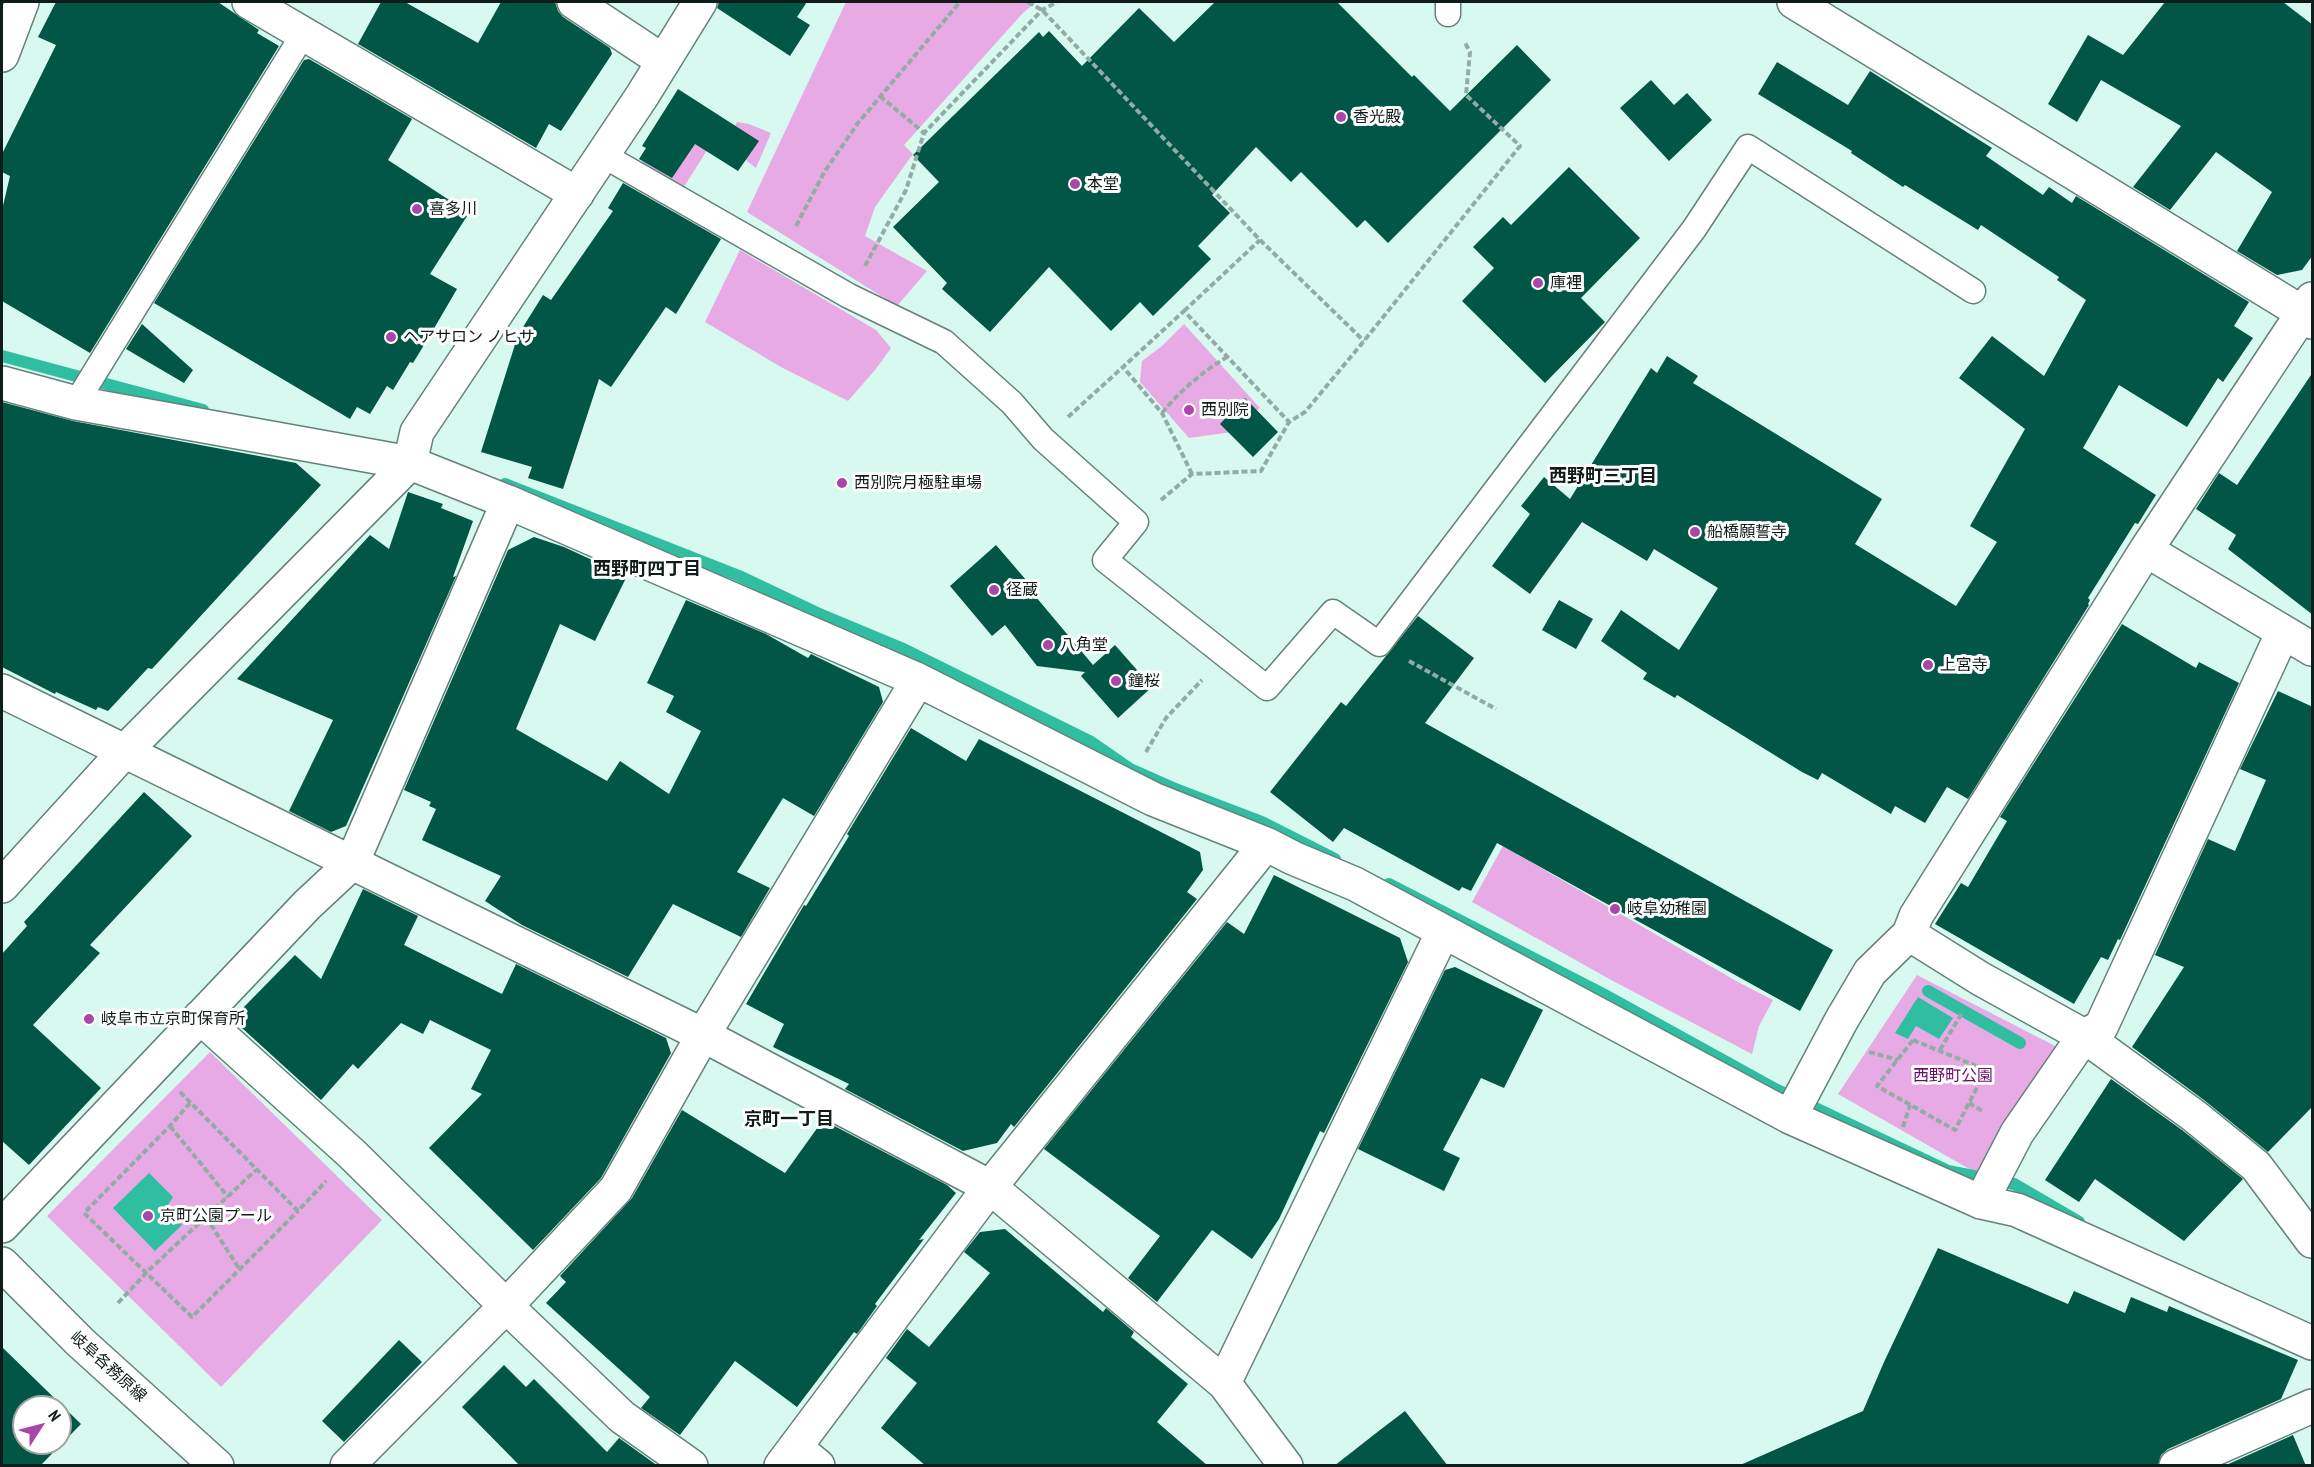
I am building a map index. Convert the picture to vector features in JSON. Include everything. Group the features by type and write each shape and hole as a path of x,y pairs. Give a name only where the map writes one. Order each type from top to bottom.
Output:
{"street":[{"path":"2,55 22,2"},
{"path":"249,2 577,194"},
{"path":"574,2 663,61"},
{"path":"2,885 124,752 410,463 417,432 577,194 700,2"},
{"path":"1790,1117 1870,972 1909,934 1916,916 2146,550 2309,312 1794,2"},
{"path":"2,383 76,403 410,463 508,502 918,680 1153,800 1266,844 1355,884 1790,1117 1981,1202 2017,1210 2313,1343"},
{"path":"2,1226 307,905 352,863 508,502"},
{"path":"2146,550 2313,650"},
{"path":"1981,1202 2017,1133 2084,1036 2101,1027 2283,632"},
{"path":"347,1466 506,1306 616,1190 703,1035 918,680"},
{"path":"2,692 703,1035 990,1187 1224,1383 1286,1466"},
{"path":"798,1459 990,1187 1266,844"},
{"path":"1224,1383 1443,932"},
{"path":"1909,934 1981,979 2084,1036 2193,1115 2256,1166 2313,1241"},
{"path":"200,1017 352,1154 622,1417 691,1466"},
{"name":"岐阜各務原線","path":"2,1264 80,1342 217,1466"},
{"path":"2176,1466 2313,1406"}],"lane":[{"path":"76,403 304,33"},
{"path":"602,154 849,296 944,342 1012,403 1043,439 1136,522 1105,560 1267,688 1333,612 1380,644 1694,229 1748,147 1973,291"}],"path":[{"path":"781,256 825,171 858,123 960,2"},
{"path":"1028,2 1042,10 1260,240 1364,341"},
{"path":"849,296 906,190 924,133 1042,10 1057,2"},
{"path":"1136,522 1192,474 1261,471 1289,422 1305,412 1520,146 1466,95 1470,51 1448,8"},
{"path":"880,96 924,133"},
{"path":"1043,439 1260,240"},
{"path":"1184,311 1289,422"},
{"path":"1162,413 1192,382 1227,357"},
{"path":"1123,367 1162,413 1192,474"},
{"path":"1380,644 1496,709"},
{"path":"1126,786 1166,718 1226,656"},
{"path":"1913,1040 1986,1070 1956,1130 1877,1086 1898,1060 1913,1040"},
{"path":"1865,1051 1898,1060"},
{"path":"298,1211 190,1103 84,1213 192,1317 298,1211 352,1154"},
{"path":"170,1126 228,1197"},
{"path":"118,1303 256,1170"},
{"path":"206,1217 240,1270"}],"green space":[{"path":"846,2 1036,2 1023,13 904,145 913,154 875,207 865,236 927,271 897,306 747,212"},
{"path":"671,121 709,147 684,187 640,165"},
{"path":"737,122 771,133 756,168 726,145"},
{"path":"740,250 876,330 891,348 848,401 781,367 705,322"},
{"path":"1184,324 1260,408 1232,432 1189,438 1140,382 1142,361 1162,346"},
{"path":"1503,846 1773,1000 1759,1026 1752,1054 1613,981 1472,902"},
{"name":"西野町公園","path":"1917,975 2059,1048 1980,1175 1838,1094"},
{"path":"210,1052 382,1220 221,1387 47,1216"}],"shaded area":[{"path":"1918,997 1953,1018 1939,1039 1916,1026 1908,1039 1895,1033"},
{"name":"京町公園プール","path":"149,1173 173,1197 166,1208 182,1225 155,1251 113,1208"}],"building":[{"path":"56,2 218,2 259,30 257,33 279,46 90,353 2,301 2,210 10,176 2,172 2,154 56,45 38,37"},
{"path":"381,2 405,2 478,43 501,2 555,2 563,17 610,48 612,54 561,131 549,124 536,148 358,44"},
{"path":"719,2 807,2 797,17 810,25 790,56 717,8"},
{"path":"1215,2 1337,2 1412,77 1414,75 1450,111 1517,45 1551,80 1388,243 1365,220 1357,228 1301,172 1291,182 1256,147 1212,195 1230,213 1198,246 1211,259 1153,316 1140,302 1111,331 1049,267 990,332 942,289 947,283 893,227 939,182 913,155 1039,32 1043,37 1049,31 1082,66 1139,8 1174,42"},
{"path":"2165,2 2283,2 2313,25 2313,255 2302,270 2277,275 2237,251 2272,192 2216,152 2170,210 2133,187 2181,126 2101,80 2077,122 2048,104 2088,35 2123,55"},
{"path":"309,59 412,119 388,160 469,213 430,274 457,289 413,363 410,362 393,390 387,386 370,414 357,407 350,419 154,303 304,60"},
{"path":"1777,62 1848,105 1870,71 1992,148 1986,156 2043,195 2049,187 2072,203 2076,196 2249,302 2234,326 2253,338 2223,382 2218,378 2187,427 2119,385 2083,448 2156,495 2138,524 2135,523 2088,598 2089,605 1968,799 1947,787 1925,823 1895,806 1891,814 1822,773 1818,780 1802,772 1677,695 1675,698 1643,679 1647,673 1601,641 1621,610 1679,650 1718,588 1654,549 1647,561 1582,522 1530,594 1492,566 1530,514 1521,506 1544,477 1570,499 1651,368 1657,373 1667,356 1698,376 1693,383 1882,499 1855,544 1956,606 1997,542 1970,526 2025,429 1959,378 1992,336 2044,376 2086,300 2057,280 2059,277 1981,225 1978,230 1905,185 1903,187 1851,153 1852,151 1758,94"},
{"path":"1651,80 1674,105 1687,93 1712,120 1669,161 1620,108"},
{"path":"678,89 759,141 738,171 695,144 672,178 639,159 646,148 642,146"},
{"name":"庫裡","path":"1569,167 1640,238 1581,298 1605,322 1545,383 1462,301 1494,268 1473,247 1503,217 1511,225"},
{"path":"623,183 721,239 676,314 666,307 611,387 599,379 563,489 528,478 532,467 481,452 518,335 543,295 551,300 613,211 608,208"},
{"path":"142,324 193,370 184,383 126,349"},
{"path":"2313,372 2313,615 2228,549 2236,535 2196,509 2219,473 2237,485"},
{"path":"1245,398 1278,432 1253,457 1220,424"},
{"path":"2,402 73,421 296,463 321,485 152,669 148,668 108,711 98,707 96,710 56,692 55,694 2,667"},
{"path":"408,492 443,504 441,508 473,521 453,577 456,576 346,826 331,832 289,811 333,720 237,679 370,535 389,549"},
{"path":"534,537 564,547 627,576 595,641 560,624 516,729 607,781 620,761 669,794 701,731 666,712 674,696 647,683 686,600 766,634 808,658 811,654 879,687 883,702 814,816 783,798 737,872 770,888 741,937 673,904 628,977 522,925 485,901 501,876 422,840 436,809 429,806 431,802 404,790 508,550"},
{"path":"996,545 1039,595 1036,597 1093,665 1115,645 1152,687 1118,718 1081,676 1085,672 1037,666 1005,625 992,636 950,586"},
{"path":"1559,600 1593,619 1576,649 1542,630"},
{"path":"1418,616 1474,658 1425,723 1833,950 1800,1011 1497,843 1471,891 1462,887 1459,891 1344,828 1333,842 1270,792 1341,702 1346,706"},
{"path":"2122,624 2196,668 2199,662 2239,683 2120,940 2118,939 2108,960 2101,957 2074,1004 1935,924 1961,883 1968,887 2007,821 2000,817"},
{"path":"2278,691 2313,707 2313,1106 2268,1152 2204,1100 2132,1047 2184,967 2155,955 2208,839 2235,851 2266,780 2240,769"},
{"path":"911,728 966,761 979,739 1200,852 1203,870 1187,892 1197,899 1014,1127 1011,1124 997,1143 963,1151 845,1089 849,1084 773,1047 784,1024 746,1004 804,905 806,906 849,836 847,834"},
{"path":"144,792 192,836 90,945 100,953 33,1025 101,1088 29,1165 2,1141 2,954 27,926 24,922"},
{"path":"1274,875 1400,938 1408,962 1324,1133 1320,1131 1279,1219 1252,1259 1212,1230 1157,1302 1128,1278 1160,1236 1044,1149 1227,922 1244,934"},
{"path":"363,889 418,916 404,945 502,994 516,964 666,1038 671,1053 601,1178 533,1250 429,1148 482,1094 471,1089 491,1050 430,1020 423,1034 401,1023 358,1069 353,1064 321,1100 242,1028 242,1009 295,955 321,979"},
{"path":"1455,967 1543,1010 1504,1088 1481,1078 1443,1150 1460,1158 1444,1191 1358,1149 1445,970"},
{"path":"2111,1079 2182,1130 2243,1179 2184,1241 2095,1179 2079,1202 2045,1180"},
{"path":"682,1110 785,1173 823,1120 947,1185 956,1193 919,1240 924,1239 875,1304 877,1306 857,1334 854,1332 797,1407 735,1361 680,1435 641,1408 650,1397 546,1303 566,1282 560,1276 632,1198"},
{"path":"1005,1229 1103,1312 1106,1308 1134,1332 1131,1337 1188,1384 1157,1422 1208,1466 926,1466 881,1428 917,1383 886,1358 907,1329 929,1347 990,1273 964,1252 980,1232"},
{"path":"1938,1248 2068,1304 2074,1291 2125,1313 2131,1297 2167,1312 2169,1306 2298,1360 2281,1399 2168,1449 2161,1455 2158,1466 1738,1466 1863,1411"},
{"path":"399,1340 422,1362 344,1442 322,1421"},
{"path":"2,1347 51,1395 12,1395 12,1455 51,1455 40,1466 2,1466"},
{"path":"504,1365 526,1387 534,1379 607,1452 619,1438 658,1466 520,1466 462,1407"},
{"path":"1405,1411 1448,1466 1334,1466 1380,1430"},
{"path":"72,1415 81,1424 72,1433"},
{"path":"2293,1435 2306,1466 2224,1466"}],"waterway":[{"path":"2,356 203,410"},
{"path":"505,484 739,576 817,613 901,648 1091,742 1130,769 1262,822 1335,859"},
{"path":"1389,884 1603,994 1777,1090 1948,1171 2014,1184 2079,1222"},
{"path":"1928,991 2020,1043"}],"place":[{"name":"香光殿","path":"1341,117"},
{"name":"本堂","path":"1075,184"},
{"name":"喜多川","path":"417,209"},
{"name":"庫裡","path":"1538,283"},
{"name":"ヘアサロン ノヒサ","path":"391,337"},
{"name":"西別院","path":"1189,410"},
{"name":"西別院月極駐車場","path":"842,483"},
{"name":"船橋願誓寺","path":"1695,532"},
{"name":"径蔵","path":"994,590"},
{"name":"八角堂","path":"1048,645"},
{"name":"上宮寺","path":"1928,665"},
{"name":"鐘桜","path":"1116,681"},
{"name":"岐阜幼稚園","path":"1615,909"},
{"name":"岐阜市立京町保育所","path":"89,1019"},
{"name":"京町公園プール","path":"148,1216"}],"district":[{"name":"西野町三丁目","path":"1603,477"},
{"name":"西野町四丁目","path":"647,570"},
{"name":"京町一丁目","path":"789,1120"}]}
